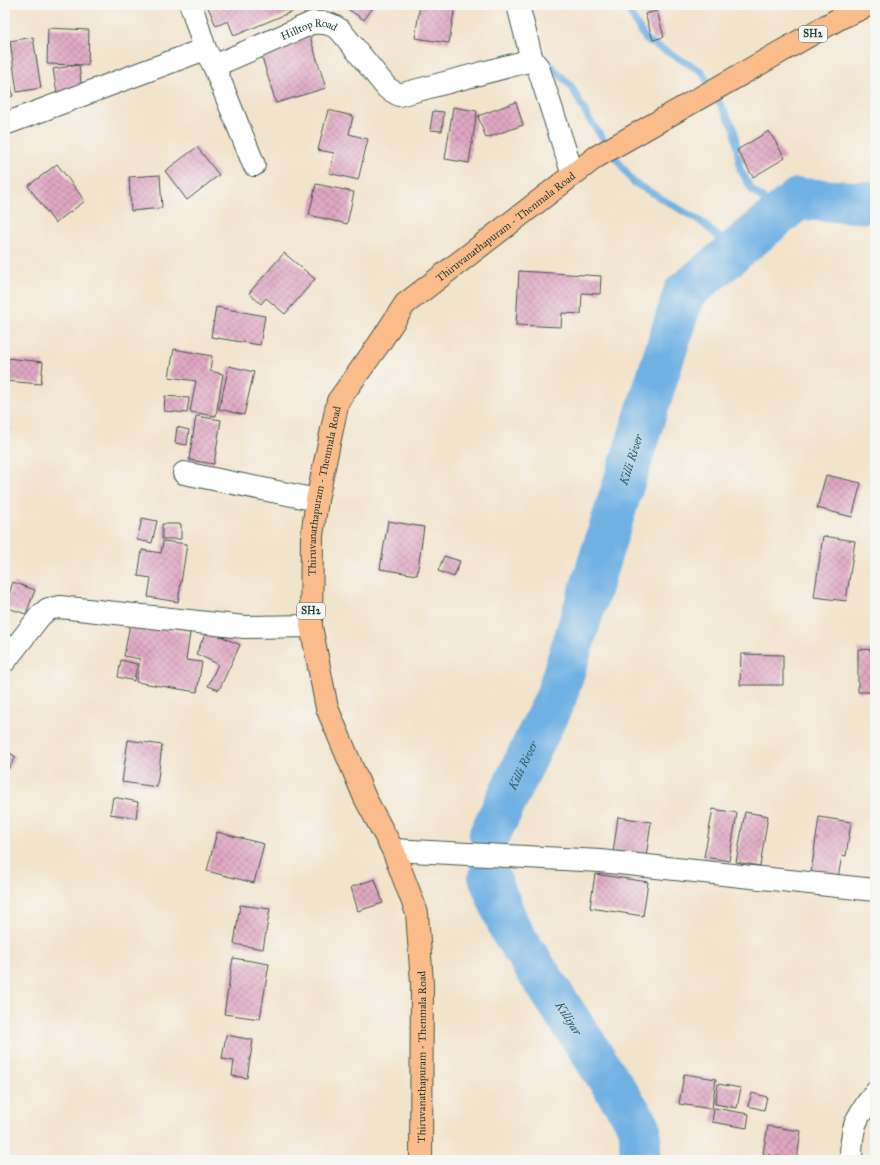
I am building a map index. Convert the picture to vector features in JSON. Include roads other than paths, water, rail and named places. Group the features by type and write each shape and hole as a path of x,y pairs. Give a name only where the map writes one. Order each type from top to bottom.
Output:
{"main road":[{"name":"Thiruvanathapuram - Thenmala Road","path":"421,1160 422,982 417,913 393,850 366,798 327,708 310,626 312,536 317,500 338,401 405,304 596,157 840,18 869,5"}],"street":[{"path":"191,5 210,57 254,165"},
{"path":"518,5 532,60 538,67 573,175"},
{"name":"Hilltop Road","path":"5,124 312,23 332,23 340,30 387,88 398,95 532,60"},
{"path":"184,473 317,500"},
{"path":"5,661 40,616 48,609 60,607 244,627 310,626"},
{"path":"393,850 600,861 875,890"},
{"path":"851,1160 851,1138 859,1113 875,1093"}],"waterway":[{"path":"628,5 631,15 646,40 701,71 734,128 740,169 752,190 781,213"},
{"path":"543,58 571,86 589,119 633,182 700,221 734,250"},
{"name":"Killi River","path":"490,834 556,697 684,293 798,199 875,203"},
{"name":"Killiyar","path":"489,877 511,931 640,1127 640,1160"}]}
